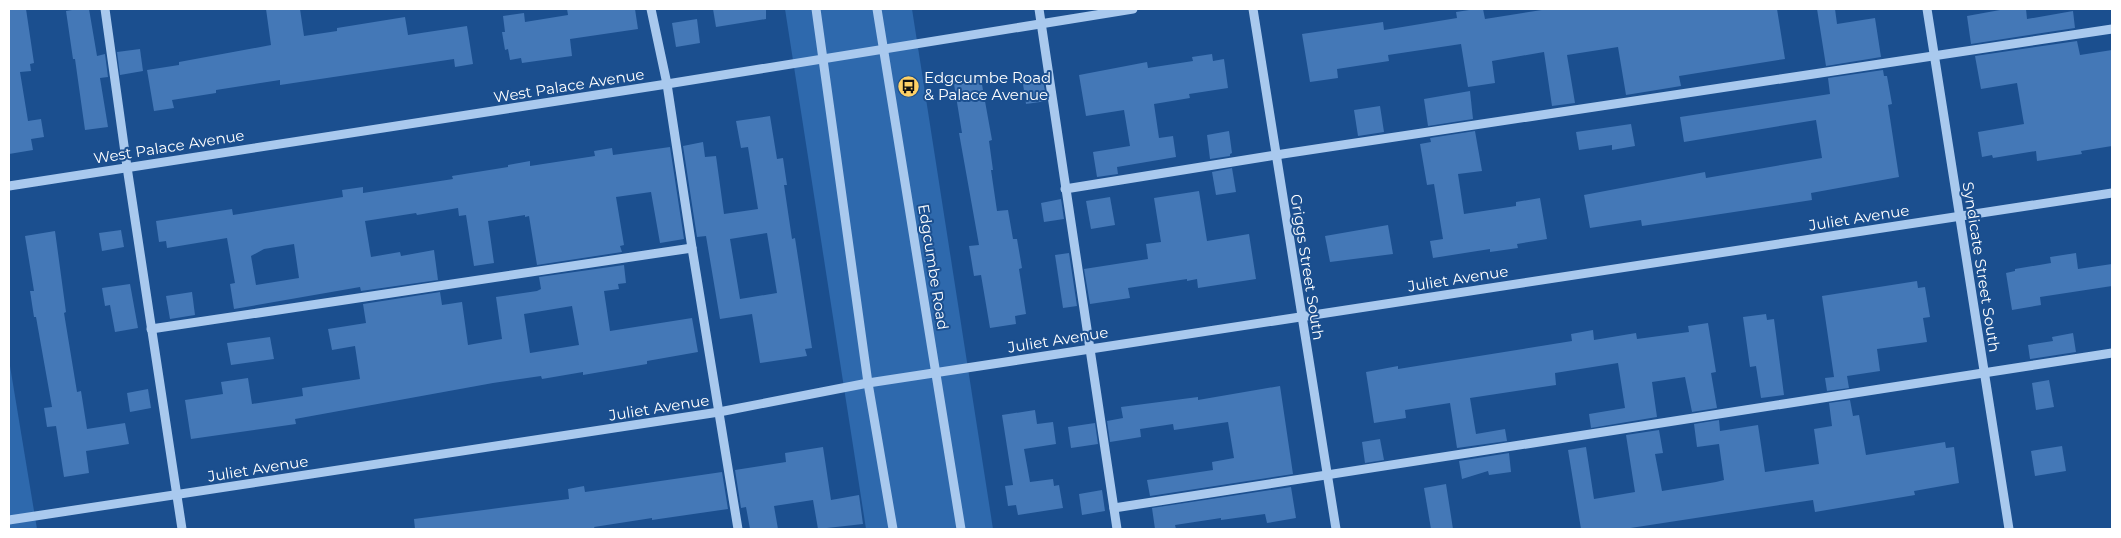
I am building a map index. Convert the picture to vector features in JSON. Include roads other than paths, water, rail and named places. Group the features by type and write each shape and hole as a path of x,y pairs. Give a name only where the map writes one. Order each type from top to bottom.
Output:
{"street":[{"path":"105,9 151,330 182,529"},
{"path":"651,9 667,84 738,529"},
{"path":"816,9 868,383 893,529"},
{"name":"Edgcumbe Road","path":"877,9 961,529"},
{"path":"1039,9 1117,529"},
{"name":"West Palace Avenue","path":"9,186 667,84 1133,9"},
{"name":"Griggs Street South","path":"1253,9 1336,529"},
{"name":"Syndicate Street South","path":"1927,9 2009,529"},
{"path":"1065,189 1276,155 2112,29"},
{"name":"Juliet Avenue","path":"9,520 177,496 719,412 868,383 2112,193"},
{"path":"151,330 692,248"},
{"path":"1114,508 2112,353"}],"place":[{"name":"Edgcumbe Road & Palace Avenue","path":"908,87"}]}
